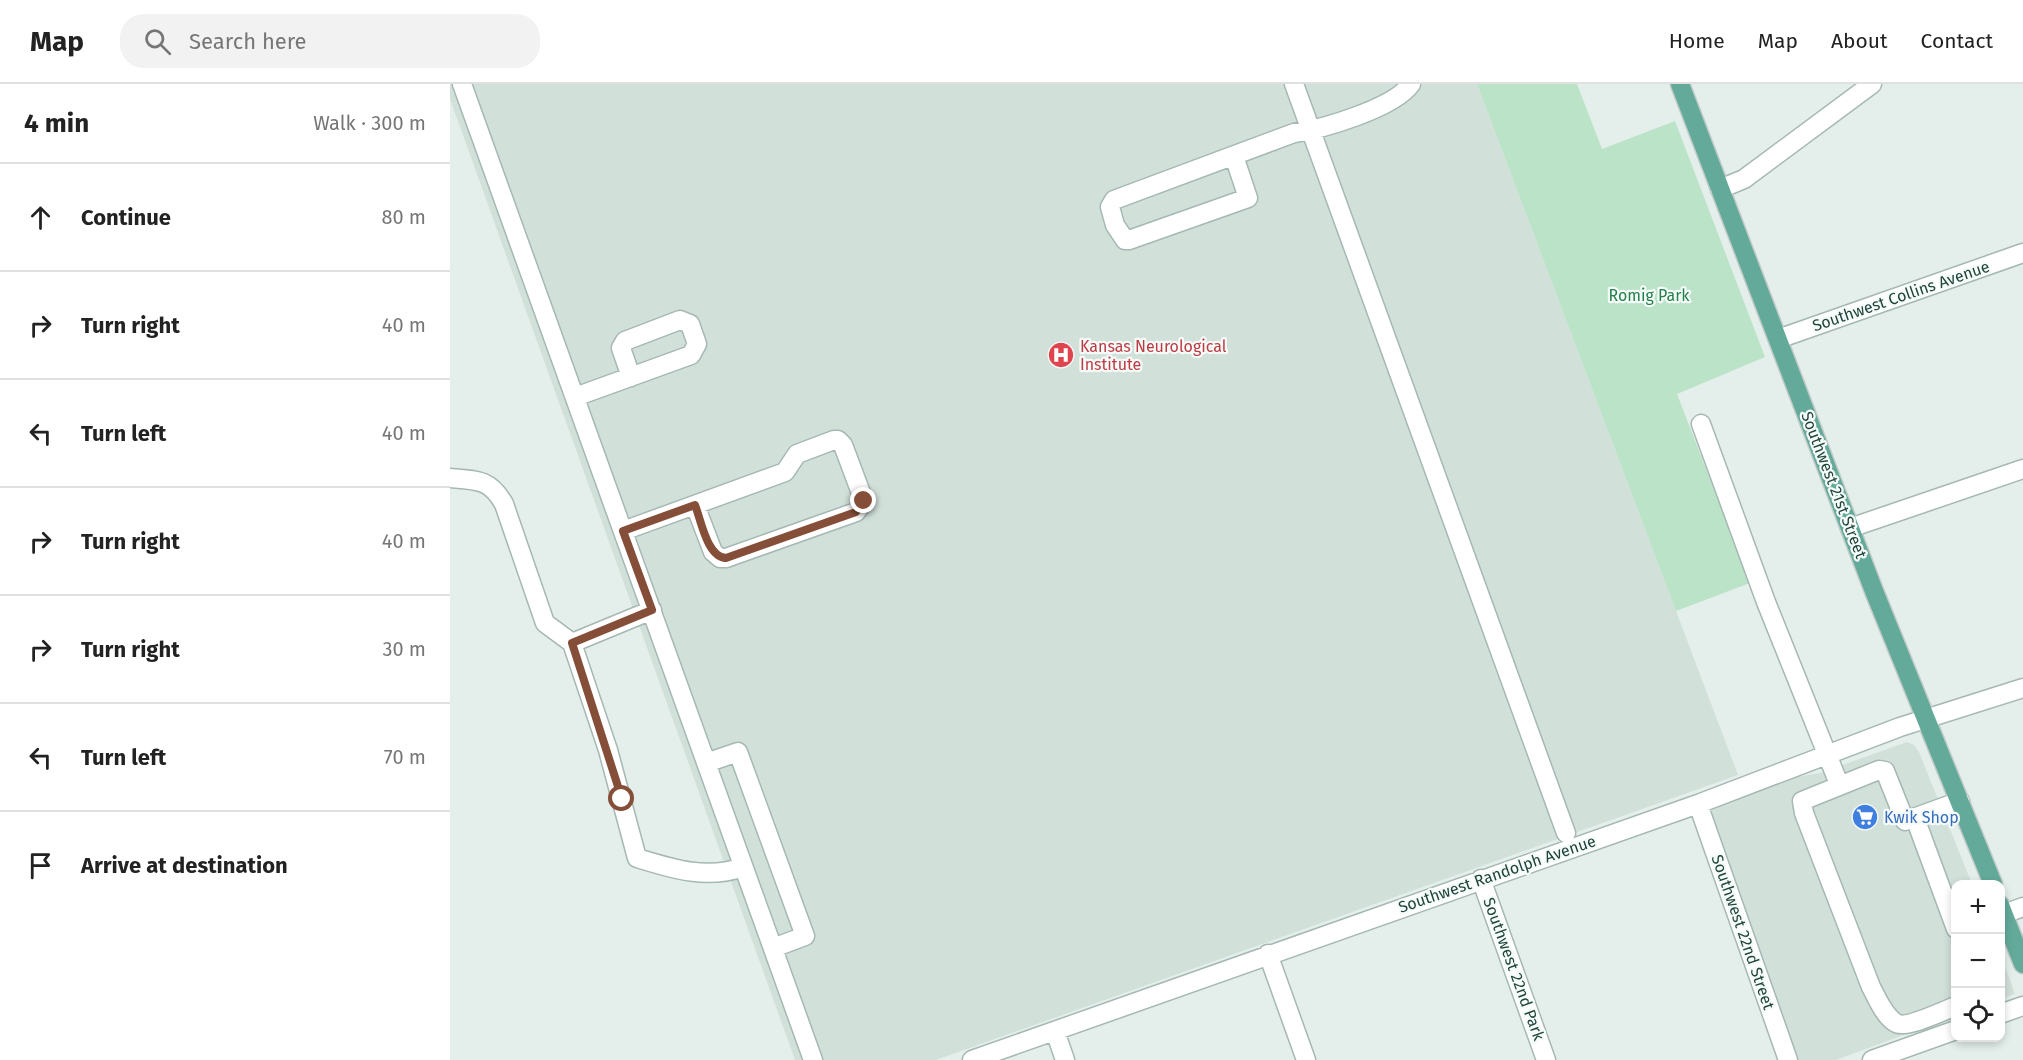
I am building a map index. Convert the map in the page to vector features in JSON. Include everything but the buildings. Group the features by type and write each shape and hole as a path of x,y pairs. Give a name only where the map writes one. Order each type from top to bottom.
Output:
{"main road":[{"name":"Southwest 21st Street","path":"1680,84 1850,528 1991,880"},
{"path":"2005,923 2023,964"}],"street":[{"path":"462,84 813,1060"},
{"path":"1294,84 1566,833"},
{"path":"1234,156 1248,198 1125,240 1115,225 1110,207 1114,200 1294,133 1311,131 1389,102 1411,84"},
{"path":"1720,189 1744,179 1872,84"},
{"name":"Southwest Collins Avenue","path":"1778,339 2023,252"},
{"path":"575,397 630,377"},
{"path":"1701,424 1766,603 1839,784"},
{"path":"623,531 786,472 797,454 838,440 843,445 864,501 856,512 726,558 720,558 713,552 695,505"},
{"path":"1850,528 2023,469"},
{"path":"450,478 478,480 495,489 504,504 545,622 572,643 608,750 637,858 704,874 727,873 743,867"},
{"path":"572,643 652,610"},
{"name":"Southwest Randolph Avenue","path":"972,1060 1698,804 1927,719 2023,688"},
{"path":"706,763 738,752 805,936 773,948"},
{"path":"1951,1008 1903,1025 1898,1024 1885,1012 1871,987 1803,804 1807,797 1874,771 1885,771 1905,821 1960,801"},
{"name":"Southwest 22nd Street","path":"1698,804 1788,1060"},
{"path":"1915,818 1951,915"},
{"name":"Southwest 22nd Park","path":"1481,879 1546,1060"},
{"path":"2005,917 2023,908"},
{"path":"1268,954 1306,1060"},
{"path":"2005,1013 2023,1006"},
{"path":"1055,1031 1065,1060"},
{"path":"1872,1060 1951,1032"}],"shaded area":[{"name":"Kansas Neurological Institute","path":"450,84 1477,84 1738,775 936,1060 795,1060 450,99"},
{"path":"1907,742 1914,745 1919,752 1970,880 1951,880 1951,1017 1836,1060 1798,1060 1711,815 1712,808 1790,778 1820,773"},
{"path":"2005,967 2015,994 2005,997"}],"green space":[{"name":"Romig Park","path":"1477,84 1577,84 1602,149 1675,121 1765,357 1677,394 1750,583 1676,611"}],"place":[{"name":"Kansas Neurological Institute","path":"1061,355"},
{"name":"Kwik Shop","path":"1865,817"}],"route":[{"path":"622,799 572,643 652,610 623,531 695,505 713,552 720,558 726,558 856,512 861,509 864,501"}]}
